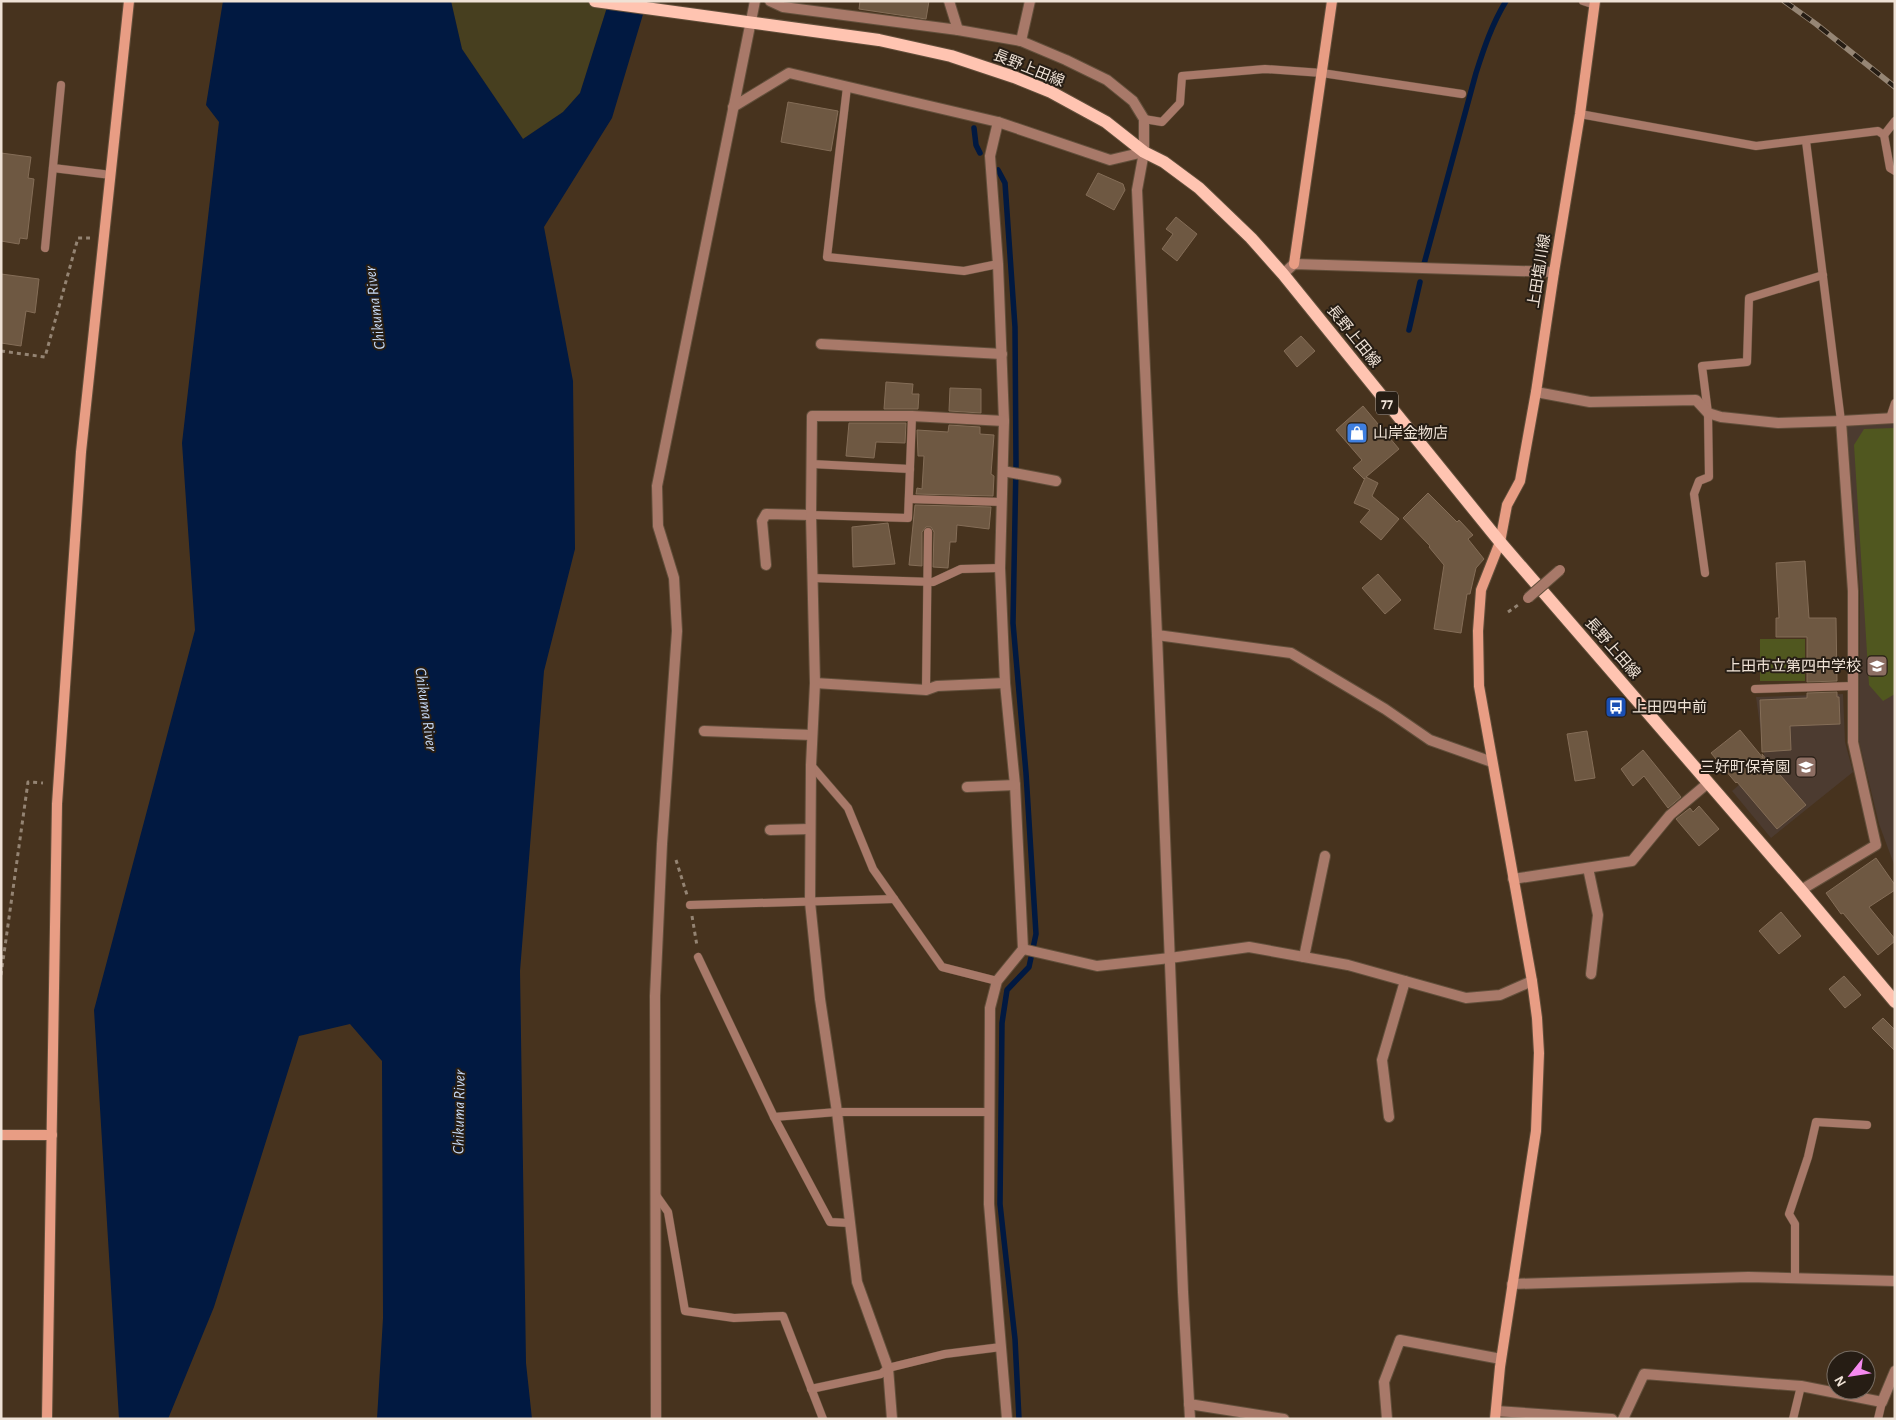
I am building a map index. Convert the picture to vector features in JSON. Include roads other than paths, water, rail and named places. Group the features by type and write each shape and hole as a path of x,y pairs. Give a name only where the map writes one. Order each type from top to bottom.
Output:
{"main road":[{"name":"長野上田線","path":"595,1 879,40 951,56 1014,77 1075,104 1106,122 1144,152 1164,162 1199,188 1251,238 1282,274 1500,542 1801,890 1895,1002"}],"street":[{"path":"48,1419 57,804 81,452 129,1"},
{"path":"656,1419 655,996 662,844 677,631 674,578 658,526 657,486 755,1"},
{"path":"770,1 783,7 958,30 1021,41 1107,80 1133,100 1144,119 1144,152 1137,190 1183,1292 1190,1419"},
{"path":"949,1 958,30"},
{"path":"1021,41 1030,1"},
{"path":"1294,264 1332,1"},
{"name":"上田塩川線","path":"1496,1415 1501,1359 1536,1131 1539,1053 1532,981 1479,686 1478,631 1481,590 1500,542 1507,505 1520,481 1580,114 1595,3"},
{"path":"733,107 788,73 998,122 1110,160 1144,152"},
{"path":"998,122 990,156 998,264 1004,421 1000,568 1005,683 1015,785 1023,949 997,982 990,1008 989,1204 1007,1419"},
{"path":"1282,274 1294,264 1554,272"},
{"path":"821,344 1002,354"},
{"path":"1536,392 1590,402 1696,400 1708,413 1721,417 1778,423 1841,422 1892,418"},
{"path":"892,1419 888,1368 857,1282 837,1112 820,999 810,902 811,765 814,683 811,515 812,416 912,416 1004,421"},
{"path":"1801,890 1876,845 1853,742 1853,592 1841,422"},
{"path":"1003,471 1056,481"},
{"path":"766,565 762,521 766,514 811,515"},
{"path":"1528,598 1560,570"},
{"path":"1157,635 1291,653 1385,709 1430,740 1492,762"},
{"path":"814,683 926,690 937,686 1005,683"},
{"path":"704,731 812,735"},
{"path":"1513,879 1632,861 1670,815 1708,783"},
{"path":"967,787 1015,785"},
{"path":"770,830 810,828"},
{"path":"1304,957 1325,856"},
{"path":"1588,868 1598,915 1591,974"},
{"path":"1023,949 1097,966 1249,947 1348,965 1466,998 1500,995 1532,981"},
{"path":"1389,1117 1382,1060 1405,981"},
{"path":"1,1135 52,1135"},
{"path":"1512,1284 1748,1277 1895,1281"},
{"path":"1387,1419 1384,1382 1400,1340 1501,1359"},
{"path":"1623,1419 1644,1374 1801,1386 1882,1402 1895,1371"},
{"path":"1189,1404 1284,1419"},
{"path":"1496,1415 1612,1419"}],"lane":[{"path":"1583,1 1595,3"},
{"path":"1144,119 1162,122 1180,104 1182,76 1265,69 1322,73 1462,94"},
{"path":"46,248 61,85"},
{"path":"847,87 827,257 964,271 998,264"},
{"path":"1580,114 1756,146 1878,131 1884,135 1890,168 1895,172"},
{"path":"1884,135 1895,120"},
{"path":"1806,141 1841,422"},
{"path":"53,168 111,175"},
{"path":"1705,572 1694,494 1699,481 1709,477 1708,413 1702,366 1747,362 1749,298 1823,275"},
{"path":"1892,418 1895,403"},
{"path":"811,515 908,518 912,416"},
{"path":"812,464 910,469"},
{"path":"908,499 1002,502"},
{"path":"926,690 928,532"},
{"path":"812,578 932,582 961,569 1000,568"},
{"path":"1755,689 1853,686"},
{"path":"811,765 848,808 873,869 942,967 997,982"},
{"path":"690,905 894,899"},
{"path":"698,957 774,1117 830,1222 849,1223"},
{"path":"774,1117 837,1112 990,1112"},
{"path":"1795,1278 1795,1224 1788,1214 1808,1157 1816,1122 1867,1126"},
{"path":"656,1196 668,1212 685,1311 734,1318 783,1316 823,1419"},
{"path":"811,1389 881,1374 888,1368 945,1354 1001,1347"},
{"path":"1793,1419 1801,1386"},
{"path":"1878,1419 1882,1402"}],"water":[{"name":"Chikuma River","path":"223,1 451,1 462,49 523,139 563,112 580,93 609,1 647,1 612,118 544,227 573,381 575,549 544,671 520,971 526,1363 532,1419 377,1419 383,1318 382,1061 350,1024 299,1036 214,1307 168,1419 119,1419 94,1010 195,630 182,443 219,122 206,105"}],"waterway":[{"path":"1424,264 1476,73 1492,27 1506,1"},
{"path":"974,128 976,145 980,153"},
{"path":"998,170 1005,183 1015,327 1016,464 1013,623 1026,773 1036,934 1029,967 1007,990 1002,1023 1000,1204 1015,1339 1019,1419"},
{"path":"1409,330 1420,282"}],"railway":[{"path":"1784,1 1895,87"}],"place":[{"name":"山岸金物店","path":"1357,433"},
{"name":"上田市立第四中学校","path":"1877,666"},
{"name":"上田四中前","path":"1616,707"},
{"name":"三好町保育園","path":"1806,767"}]}
